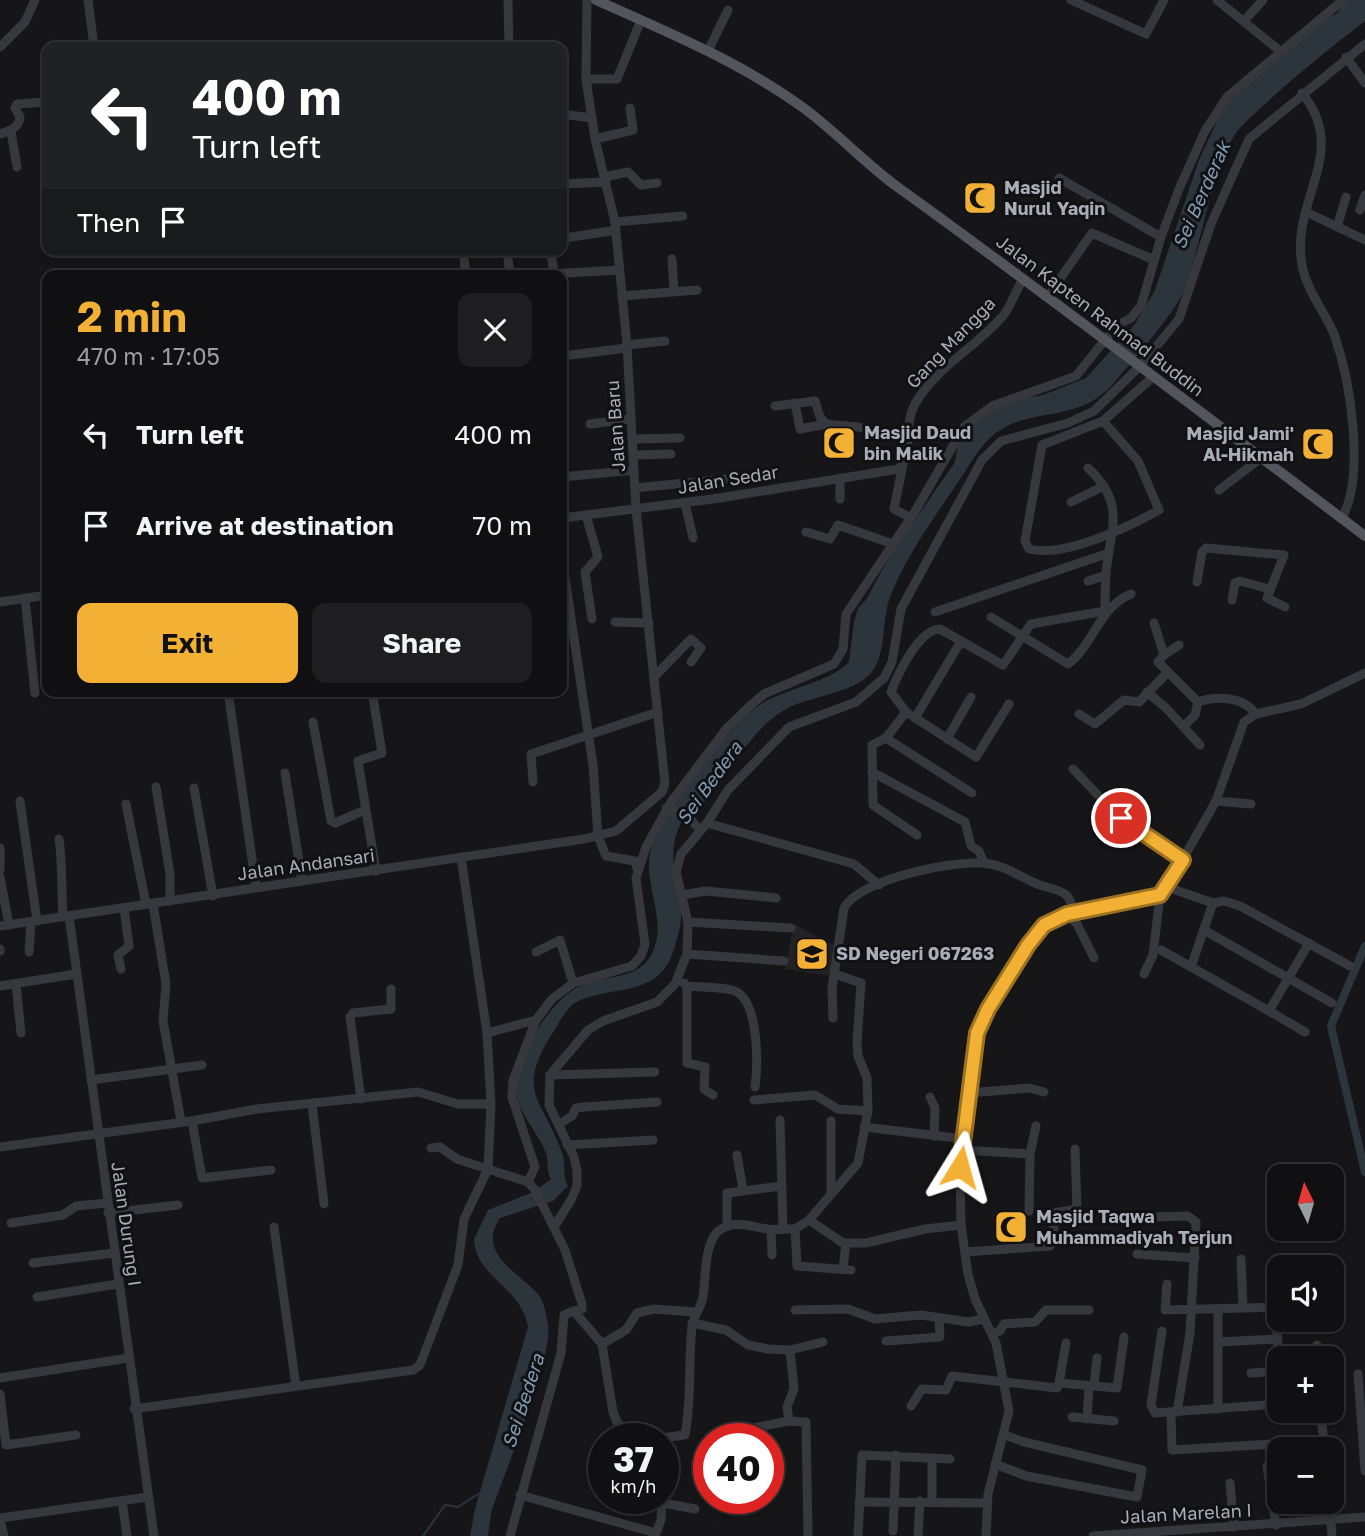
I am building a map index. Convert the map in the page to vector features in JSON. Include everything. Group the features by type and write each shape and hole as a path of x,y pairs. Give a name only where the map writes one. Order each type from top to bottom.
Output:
{"main road":[{"name":"Jalan Kapten Rahmad Buddin","path":"603,1 708,51 770,85 820,120 885,176 1365,536"}],"street":[{"path":"0,47 24,22 35,0"},
{"path":"88,0 93,42"},
{"path":"508,0 509,42"},
{"name":"Jalan Baru","path":"587,0 586,79 595,140 615,226 627,346 636,509 665,783 662,792 616,831"},
{"path":"1071,0 1146,34 1164,0"},
{"path":"1217,0 1280,51"},
{"path":"1244,21 1263,0"},
{"path":"636,878 646,847 669,808 727,729 764,694 834,664 843,649 846,614 911,517 964,427 992,406 1076,376 1109,343 1116,327 1131,318 1141,306 1161,237 1205,131 1227,96 1343,0"},
{"path":"708,51 729,10"},
{"path":"586,79 617,79 641,20"},
{"path":"554,1227 576,1186 574,1157 548,1096 550,1075 588,1030 604,1021 657,1002 679,976 687,954 688,922 677,864 728,790 789,727 856,702 884,678 892,662 901,609 982,460 997,443 1082,418 1094,411 1179,319 1211,224 1249,139 1365,44"},
{"path":"1346,57 1365,83"},
{"path":"1302,93 1314,108 1324,142 1298,242 1309,289 1335,337 1354,422 1354,492 1352,503 1342,518"},
{"path":"0,134 11,131 20,120 15,108 17,104 42,102"},
{"path":"595,140 633,130 630,108"},
{"path":"567,115 591,118"},
{"path":"11,131 17,167"},
{"path":"567,184 605,180 628,172 641,185 657,183"},
{"path":"1059,178 1161,237"},
{"path":"1360,211 1365,195"},
{"path":"1337,227 1346,197"},
{"path":"1306,212 1364,240"},
{"path":"567,238 615,226 683,216"},
{"path":"1048,296 1086,237 1092,233 1098,233 1154,260"},
{"path":"672,259 674,290"},
{"path":"567,271 619,270"},
{"name":"Gang Mangga","path":"911,517 894,509 901,467 908,455 906,439 912,412 929,384 1005,314 1023,280"},
{"path":"622,296 698,290"},
{"path":"567,355 665,341"},
{"path":"1102,421 1138,461 1159,508 1114,532 1048,550 1029,549 1025,541 1042,445 1102,421 1153,377"},
{"path":"775,406 816,402 820,417 826,424"},
{"path":"795,403 800,429 826,424 859,427 906,439"},
{"path":"590,424 631,419"},
{"path":"632,439 680,438"},
{"path":"634,455 671,454"},
{"path":"1219,490 1261,457"},
{"name":"Jalan Sedar","path":"567,518 685,503 901,467"},
{"path":"1088,468 1104,486 1115,512 1114,532 1105,575 1105,611"},
{"path":"567,477 634,470"},
{"path":"840,478 840,499"},
{"path":"635,488 726,479"},
{"path":"1071,502 1104,486"},
{"path":"685,503 693,538"},
{"path":"586,515 598,557 585,572 592,619"},
{"path":"806,532 830,539 838,525 893,544"},
{"path":"1197,582 1202,552 1206,548 1284,555 1267,600 1284,607"},
{"path":"935,612 1109,553"},
{"path":"1088,581 1105,575"},
{"path":"1232,600 1235,583 1240,581 1269,589"},
{"path":"510,1536 561,1353 564,1315 582,1309 582,1301 554,1227 532,1186 535,1167 511,1088 536,1020 552,999 573,983 632,966 641,956 645,944 636,878 637,863 608,858 598,836 588,733 567,590"},
{"path":"991,617 1068,664 1105,611 1118,599 1131,594"},
{"path":"0,602 42,596"},
{"path":"25,598 35,693"},
{"path":"1009,704 979,755 973,756 906,712 891,692 921,637 932,629 940,629 1003,665 1031,624 1105,611"},
{"path":"615,622 649,623"},
{"path":"1154,623 1164,656"},
{"path":"567,630 573,628"},
{"path":"654,677 691,639 701,648 691,662"},
{"path":"915,718 961,641"},
{"path":"1179,645 1158,662 1198,702"},
{"path":"1079,714 1095,724 1124,700 1139,702 1167,673"},
{"path":"1144,974 1153,955 1163,891 1216,801 1244,722 1256,714 1301,704 1365,673"},
{"path":"1147,692 1184,726 1200,745"},
{"path":"229,697 256,887"},
{"path":"373,697 382,753 359,759 376,871"},
{"path":"947,739 971,697"},
{"path":"1198,702 1217,698 1232,700 1250,706 1256,714"},
{"path":"1184,726 1195,715 1198,702"},
{"path":"533,782 531,754 658,712"},
{"path":"906,712 886,738 872,745 874,808 917,835"},
{"path":"313,722 331,821 335,823 365,810"},
{"path":"886,738 972,793"},
{"path":"1073,769 1121,818 1183,860"},
{"path":"872,772 965,822 971,846 979,851 984,863"},
{"path":"285,773 302,880"},
{"path":"156,788 170,874 170,901"},
{"path":"194,788 213,895"},
{"path":"1216,801 1251,804"},
{"path":"20,802 34,921 29,952"},
{"path":"126,803 166,984 163,1021 174,1068 181,1122"},
{"path":"669,808 703,827 854,864 879,885"},
{"name":"Jalan Andansari","path":"4,925 376,871 616,831"},
{"name":"Jalan Durung I","path":"59,839 64,874 60,880 76,974 153,1536"},
{"path":"0,848 0,870"},
{"path":"134,1409 413,1370 420,1365 456,1274 464,1219 488,1170 491,1104 487,1033 461,857"},
{"path":"833,1018 831,1007 846,905 879,885 912,871 984,863 1001,866 1038,884 1066,892 1072,901 1070,913 1094,958"},
{"path":"0,877 4,925"},
{"path":"682,895 706,891 776,898"},
{"path":"986,1536 987,1503 1009,1411 992,1334 975,1300 961,1225 959,1184 977,1033 1013,967 1044,925 1070,913 1163,891 1213,903 1224,901 1240,906 1350,966"},
{"path":"1191,967 1213,903"},
{"path":"121,969 118,955 129,946 124,908"},
{"path":"688,922 791,928"},
{"path":"1204,930 1332,1003"},
{"path":"536,951 560,940 573,983"},
{"path":"1269,1011 1309,943"},
{"path":"1161,950 1305,1032"},
{"path":"687,954 785,961"},
{"path":"0,986 76,974"},
{"path":"679,1436 684,1435 689,1412 692,1323 703,1299 711,1245 718,1230 727,1225 771,1232 795,1229 809,1220 858,1163 868,1111 867,1078 858,1056 857,1042 861,983 835,974"},
{"path":"679,976 687,986 685,1058 689,1065 705,1067 704,1089 713,1095"},
{"path":"16,984 21,1032"},
{"path":"687,986 733,990 741,996 758,1042 755,1087"},
{"path":"361,1099 350,1017 353,1013 391,1009 391,989"},
{"path":"487,1033 536,1020"},
{"path":"91,1080 202,1065"},
{"path":"550,1075 655,1072"},
{"path":"968,1093 1029,1088 1044,1092"},
{"path":"0,1147 192,1121 257,1108 418,1092 458,1104 491,1104"},
{"path":"754,1100 815,1095 838,1109 868,1111"},
{"path":"930,1097 935,1108 934,1136"},
{"path":"559,1124 572,1116 576,1108 657,1102"},
{"path":"312,1104 324,1205"},
{"path":"780,1120 783,1229"},
{"path":"192,1121 202,1178 271,1170"},
{"path":"831,1121 831,1193"},
{"path":"1029,1211 1030,1154 1036,1126"},
{"path":"864,1127 964,1139"},
{"path":"567,1145 653,1140"},
{"path":"431,1148 440,1147 457,1158 532,1186"},
{"path":"965,1252 1050,1246 1054,1240 1053,1213 1077,1209 1075,1149"},
{"path":"962,1150 1030,1154"},
{"path":"737,1155 743,1190"},
{"path":"727,1225 727,1193 781,1186"},
{"path":"11,1223 61,1216 76,1206 108,1208 178,1205"},
{"path":"1153,1217 1193,1218 1196,1222 1191,1311 1174,1413 1172,1450 1267,1447"},
{"path":"809,1220 836,1241 846,1243 866,1243 925,1229 961,1225"},
{"path":"274,1227 296,1386"},
{"path":"795,1229 797,1266 847,1269 846,1243"},
{"path":"771,1232 772,1255"},
{"path":"33,1263 114,1253"},
{"path":"1138,1254 1195,1258"},
{"path":"1241,1259 1243,1308"},
{"path":"37,1297 118,1284"},
{"path":"1167,1284 1165,1310 1267,1307"},
{"path":"795,1310 848,1309 875,1319 921,1315 968,1322 984,1319"},
{"path":"1218,1309 1218,1409"},
{"path":"992,1334 1000,1331 1004,1324 1035,1322 1046,1310 1089,1310"},
{"path":"574,1311 602,1344 613,1412 618,1423"},
{"path":"602,1344 628,1329 637,1312 695,1312"},
{"path":"886,1341 940,1337 939,1318"},
{"path":"692,1323 726,1330 748,1345 790,1350 823,1342"},
{"path":"1162,1331 1151,1405 1155,1412 1174,1413 1267,1405"},
{"path":"1278,1332 1278,1346"},
{"path":"1059,1383 1119,1387 1124,1337"},
{"path":"1218,1342 1278,1339"},
{"path":"911,1406 922,1390 946,1390 952,1376 1057,1388 1066,1343"},
{"path":"789,1421 787,1407 794,1389 790,1350"},
{"path":"0,1378 128,1358"},
{"path":"1087,1419 1097,1358"},
{"path":"1251,1373 1267,1371"},
{"path":"1358,1374 1365,1471"},
{"path":"0,1394 6,1445 76,1435"},
{"path":"1072,1417 1114,1421"},
{"path":"779,1423 806,1422 808,1536"},
{"path":"995,1464 1026,1476 1137,1497 1142,1470 1005,1435"},
{"path":"858,1536 862,1455 950,1459"},
{"path":"894,1531 896,1455"},
{"path":"932,1458 932,1502"},
{"path":"1230,1483 1234,1527"},
{"path":"520,1495 655,1534 660,1514"},
{"path":"3,1533 0,1519 148,1497"},
{"path":"122,1501 127,1536"},
{"path":"918,1536 920,1501"},
{"path":"859,1502 987,1503"},
{"path":"1274,1514 1276,1525"},
{"path":"1330,1514 1332,1536"},
{"name":"Jalan Marelan I","path":"1093,1536 1167,1534 1365,1517"}],"shaded area":[{"name":"SD Negeri 067263","path":"794,924 836,946 832,976 785,969"}],"water":[{"name":"Sei Berderak","path":"1347,0 1365,0 1365,21 1275,95 1245,122 1231,141 1216,177 1184,290 1163,324 1113,384 1098,397 1067,411 1018,422 1002,429 983,445 928,526 902,570 889,600 882,645 874,669 858,683 800,703 776,715 754,737 706,800 689,812 680,826 675,837 674,862 681,918 675,947 667,965 658,975 637,987 599,994 575,1003 552,1034 535,1071 534,1085 563,1156 568,1186 553,1201 500,1218 494,1230 493,1242 503,1261 540,1297 548,1324 548,1341 536,1389 491,1513 488,1536 470,1536 475,1509 528,1327 517,1302 482,1263 476,1252 474,1239 488,1210 533,1192 551,1179 546,1153 523,1113 517,1095 518,1073 529,1043 549,1013 572,991 593,981 636,970 650,957 658,930 649,857 661,827 703,764 753,710 778,695 831,675 849,662 858,608 866,600 904,530 913,523 955,462 958,443 970,428 1003,402 1043,395 1086,378 1135,324 1155,290 1199,160 1225,104 1326,18 1336,14"}],"waterway":[{"path":"1365,946 1331,1026 1365,1172"},
{"path":"423,1536 445,1505 458,1507 481,1492"}],"place":[{"name":"Masjid Nurul Yaqin","path":"980,198"},
{"name":"Masjid Daud bin Malik","path":"839,443"},
{"name":"Masjid Jami' Al-Hikmah","path":"1318,444"},
{"name":"SD Negeri 067263","path":"812,954"},
{"name":"Masjid Taqwa Muhammadiyah Terjun","path":"1011,1227"}],"route":[{"path":"960,1167 977,1033 988,1009 1028,945 1044,925 1072,912 1160,895 1183,860 1121,818"}],"water label":[{"name":"Sei Bedera","path":"709,783"},
{"name":"Sei Bedera","path":"523,1401"}]}
